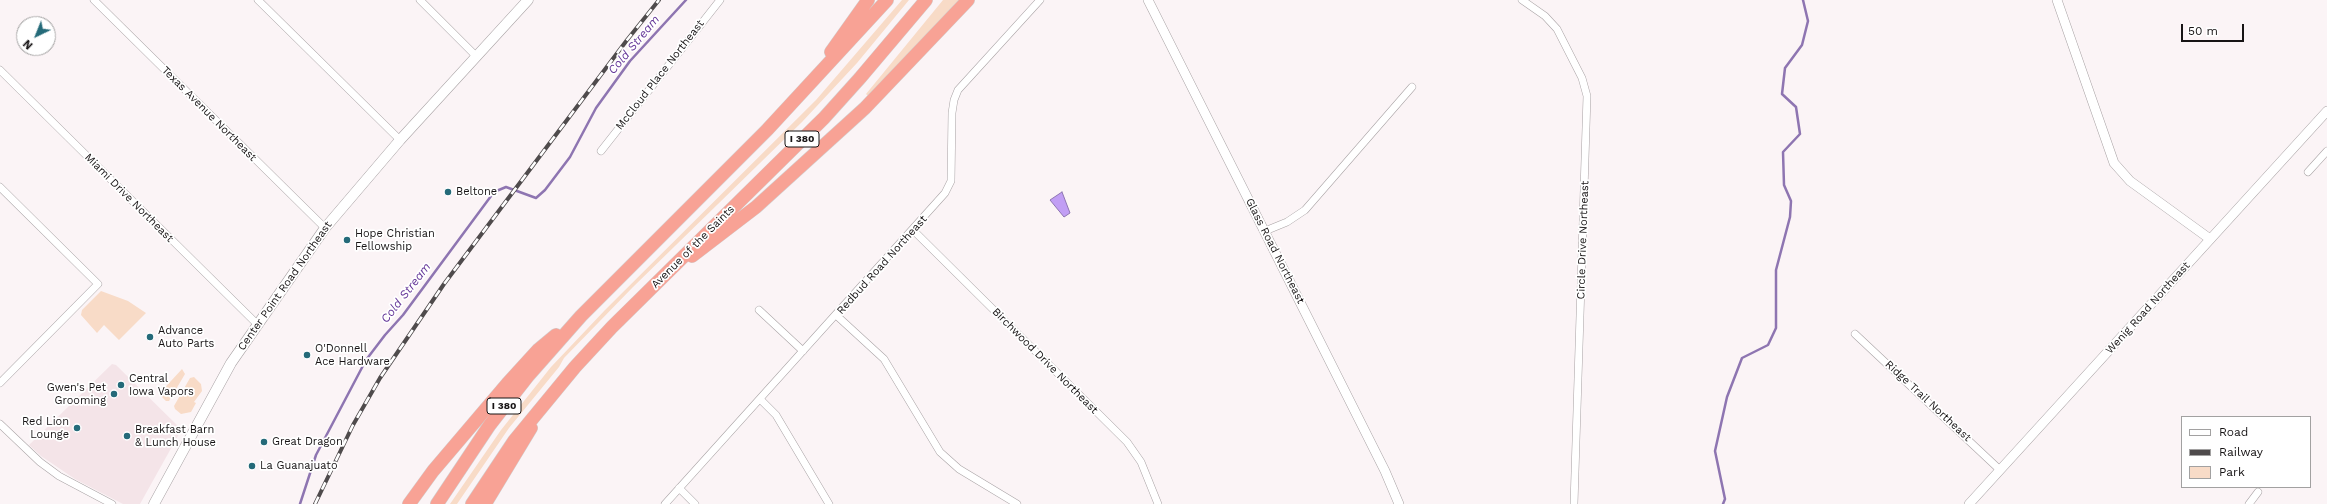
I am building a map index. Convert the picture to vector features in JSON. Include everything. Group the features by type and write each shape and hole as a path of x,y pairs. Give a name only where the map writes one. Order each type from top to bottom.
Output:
{"highway":[{"path":"797,98 868,0"},
{"name":"I 380","path":"437,504 489,426 528,376 581,316 797,98 887,0"},
{"name":"Avenue of the Saints","path":"472,504 514,441 544,402 612,327 824,118 880,56 926,0"},
{"path":"670,270 707,246 767,197 865,108 968,0"},
{"path":"409,504 438,465 538,350 581,316"},
{"path":"485,504 522,446 544,402"}],"main road":[{"name":"Center Point Road Northeast","path":"154,504 232,363 325,228 400,140 528,0"}],"street":[{"name":"Texas Avenue Northeast","path":"94,0 325,228"},
{"path":"258,0 400,140"},
{"path":"420,0 476,56"},
{"name":"McCloud Place Northeast","path":"601,151 720,0"},
{"name":"Redbud Road Northeast","path":"665,504 936,205 951,181 952,113 954,100 958,90 1040,0"},
{"name":"Glass Road Northeast","path":"1148,0 1385,470 1399,504"},
{"name":"Circle Drive Northeast","path":"1522,0 1545,16 1557,29 1582,78 1587,96 1574,504"},
{"path":"2057,0 2114,163 2130,181 2210,239"},
{"name":"Miami Drive Northeast","path":"0,70 258,325"},
{"path":"1265,231 1287,222 1305,210 1412,87"},
{"name":"Wenig Road Northeast","path":"1969,504 2327,111"},
{"path":"2308,172 2327,151"},
{"path":"0,187 98,284 0,383"},
{"name":"Birchwood Drive Northeast","path":"913,230 1127,442 1141,462 1158,504"},
{"path":"759,310 803,351"},
{"path":"836,315 884,360 940,452 959,469 1017,504"},
{"name":"Ridge Trail Northeast","path":"1855,334 2000,470"},
{"path":"760,399 776,415 829,504"},
{"path":"0,424 40,462 59,476 112,504"},
{"path":"679,488 695,504"},
{"path":"2249,504 2258,492"}],"shaded area":[{"path":"1062,192 1070,213 1064,217 1050,200"},
{"path":"112,364 116,365 180,428 179,434 140,504 123,504 75,479 41,456 29,445"}],"green space":[{"path":"902,0 909,0 857,63 802,122 633,287 564,358 559,367 509,428 457,504 450,504 501,430 551,367 605,310 816,100"},
{"path":"943,0 960,0 868,96 866,94"},
{"path":"101,291 128,301 146,313 119,340 104,325 97,333 81,315 82,310"},
{"path":"182,369 185,374 169,401 166,401 159,394"},
{"path":"194,377 201,384 202,391 194,402 196,403 191,412 181,414 175,409 174,406 190,378"}],"waterway":[{"name":"Cold Stream","path":"300,504 316,455 366,360 385,335 403,315 494,192 506,187 536,198 545,190 570,157 596,108 630,61 686,0"},
{"path":"1723,504 1725,499 1715,451 1727,397 1742,358 1768,345 1776,328 1776,270 1790,217 1791,201 1784,185 1783,152 1800,134 1796,107 1782,94 1785,68 1802,45 1808,21 1803,0"}],"railway":[{"path":"315,504 353,425 380,378 444,284 627,40 659,0"}],"place":[{"name":"Beltone","path":"448,192"},
{"name":"Hope Christian Fellowship","path":"347,240"},
{"name":"Advance Auto Parts","path":"150,337"},
{"name":"O'Donnell Ace Hardware","path":"307,355"},
{"name":"Central Iowa Vapors","path":"121,385"},
{"name":"Gwen's Pet Grooming","path":"114,394"},
{"name":"Red Lion Lounge","path":"77,428"},
{"name":"Breakfast Barn & Lunch House","path":"127,436"},
{"name":"Great Dragon","path":"264,442"},
{"name":"La Guanajuato","path":"252,466"}]}
